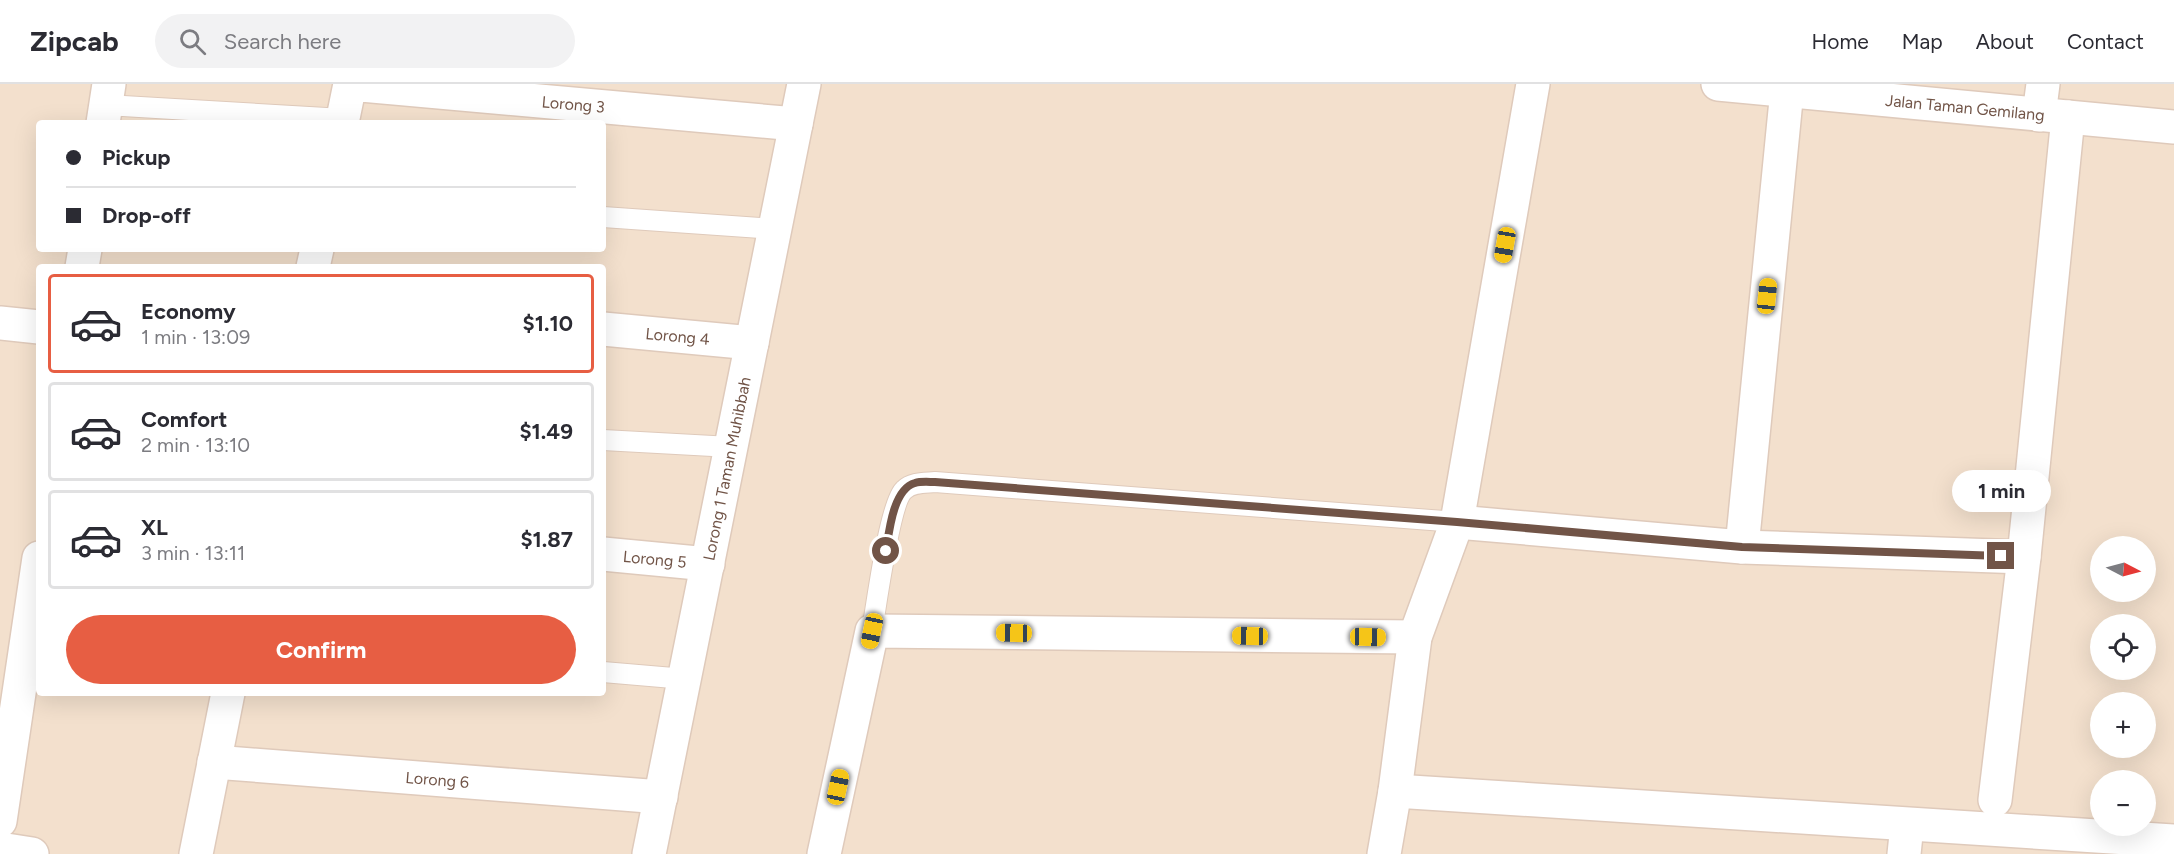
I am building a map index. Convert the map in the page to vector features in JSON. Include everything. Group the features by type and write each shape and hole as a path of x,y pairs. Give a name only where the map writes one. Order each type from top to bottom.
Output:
{"street":[{"path":"343,120 350,84"},
{"name":"Lorong 3","path":"350,84 796,124"},
{"name":"Lorong 1 Taman Muhibbah","path":"650,854 804,84"},
{"path":"1384,854 1416,638 1457,522 1533,84"},
{"name":"Jalan Taman Gemilang","path":"1718,84 1787,90 1872,91 2050,105 2174,127"},
{"path":"1742,547 1787,90"},
{"path":"1995,800 2024,557 2050,105"},
{"path":"0,322 36,327"},
{"name":"Lorong 4","path":"606,329 752,343"},
{"path":"1457,522 1742,547 2024,557"},
{"name":"Lorong 5","path":"606,554 708,564"},
{"path":"0,821 36,591"},
{"path":"824,854 872,631 1416,638"},
{"path":"196,854 227,696"},
{"name":"Lorong 6","path":"214,762 661,797"},
{"path":"1395,791 1905,840 2064,844 2174,841"},
{"path":"0,849 32,854"}],"lane":[{"path":"106,104 329,120"},
{"path":"606,217 775,229"},
{"path":"606,440 731,447"},
{"path":"872,631 889,531 897,502 903,490 915,483 935,482 1457,522"},
{"path":"606,672 684,679"}],"shaded area":[{"path":"0,84 2174,84 2174,854 0,854"}],"route":[{"path":"886,551 897,502 903,490 915,483 935,482 1457,522 1742,547 2001,556"}]}
